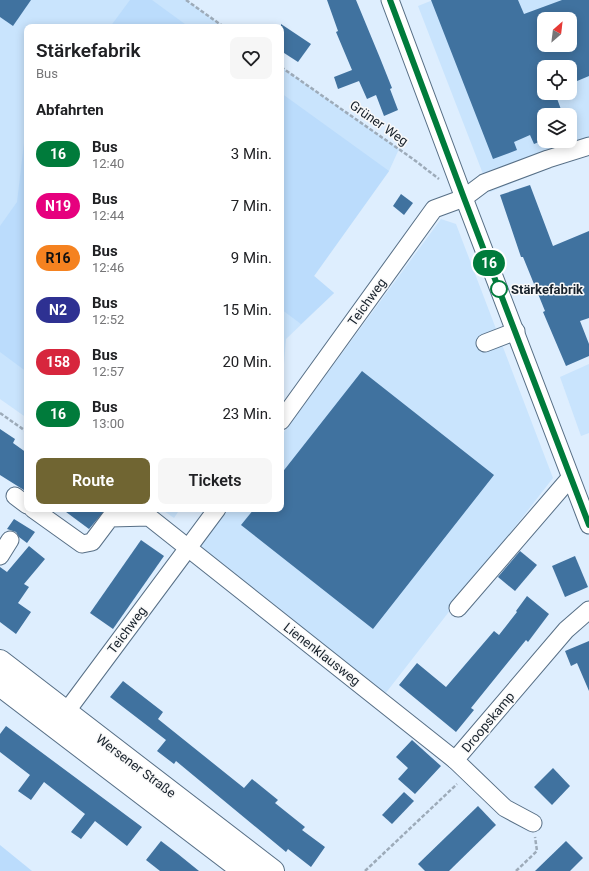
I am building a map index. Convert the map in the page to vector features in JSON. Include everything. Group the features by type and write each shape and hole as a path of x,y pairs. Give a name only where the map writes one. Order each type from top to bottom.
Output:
{"main road":[{"name":"Wersener Straße","path":"0,661 273,871"},
{"name":"Wersener Straße","path":"0,685 244,871"}],"street":[{"path":"390,0 589,525"},
{"name":"Teichweg","path":"284,417 434,210 464,198 484,183 548,159 589,146"},
{"path":"485,344 516,331"},
{"path":"458,608 570,478"},
{"path":"37,512 82,544 92,542 110,518 149,517 188,549"},
{"name":"Teichweg","path":"66,712 215,512"},
{"path":"0,556 10,540"},
{"name":"Lienenklausweg","path":"188,549 456,760"},
{"name":"Droopskamp","path":"533,823 505,808 456,760 566,630 589,610"}],"path":[{"path":"186,0 220,24"},
{"name":"Grüner Weg","path":"284,69 441,180"},
{"path":"0,413 24,430"},
{"path":"365,871 469,773"},
{"path":"516,871 537,851 533,823"}],"shaded area":[{"path":"0,0 186,0 220,24 24,24 24,416 0,399"},
{"path":"130,0 152,0 185,24 112,24"},
{"path":"433,0 589,0 589,152 490,192 418,6"},
{"path":"284,69 399,149 389,171 314,276 334,293 286,339 284,364"},
{"path":"284,95 389,171 314,276 334,293 301,324 284,311"},
{"path":"24,143 24,370 0,352 0,226 17,202"},
{"path":"441,219 456,224 553,478 385,694 200,547 226,512 284,512 284,432"},
{"path":"589,364 589,433 581,436 560,377"},
{"path":"165,512 178,512 174,518"},
{"path":"0,845 32,871 0,871"}],"building":[{"path":"0,0 31,0 13,26 0,17"},
{"path":"327,0 356,0 392,88 390,89 398,110 384,116 376,95 367,99 359,81 338,89 334,77 352,70 336,32 338,31"},
{"path":"431,0 518,0 524,14 562,0 589,0 589,76 577,81 577,60 537,60 537,100 558,100 560,108 537,108 537,143 534,144 530,135 514,142 517,150 493,159"},
{"path":"284,26 311,44 298,62 284,53"},
{"path":"530,185 553,246 589,231 589,318 580,321 589,344 589,356 566,366 543,312 545,311 523,257 521,257 500,195"},
{"path":"401,194 413,203 404,215 393,206"},
{"path":"362,371 494,475 373,629 241,525 252,512 284,512 284,470"},
{"path":"0,429 15,439 13,443 24,451 24,490 0,475"},
{"path":"66,512 103,512 89,529"},
{"path":"14,519 35,532 27,543 19,537 16,532 7,529"},
{"path":"141,540 164,556 113,629 90,613"},
{"path":"29,546 45,559 24,584 29,587 18,603 31,612 16,634 0,622 0,567 7,572"},
{"path":"520,551 537,565 515,591 498,577"},
{"path":"575,556 588,587 565,597 552,566"},
{"path":"527,596 549,614 528,642 526,640 471,708 474,710 456,732 399,685 417,663 446,687 494,631 499,635 517,612 516,611"},
{"path":"589,641 589,691 577,663 571,666 565,651"},
{"path":"123,681 163,712 158,719 244,788 252,779 278,800 275,803 305,827 302,830 325,847 311,867 288,849 286,852 176,761 174,764 157,751 166,740 110,697"},
{"path":"6,726 142,827 127,846 95,821 81,839 71,832 85,814 44,782 31,800 18,791 30,775 0,752 0,734"},
{"path":"412,740 441,766 415,794 398,779 408,768 396,757"},
{"path":"553,768 570,786 552,805 534,787"},
{"path":"404,792 414,801 392,824 382,815"},
{"path":"478,806 496,825 449,871 425,871 418,864"},
{"path":"161,841 199,871 160,871 146,860"},
{"path":"566,841 583,858 570,871 535,871"}],"bus line":[{"name":"16","path":"390,0 589,525"}],"place":[{"name":"Stärkefabrik","path":"499,289"}]}
